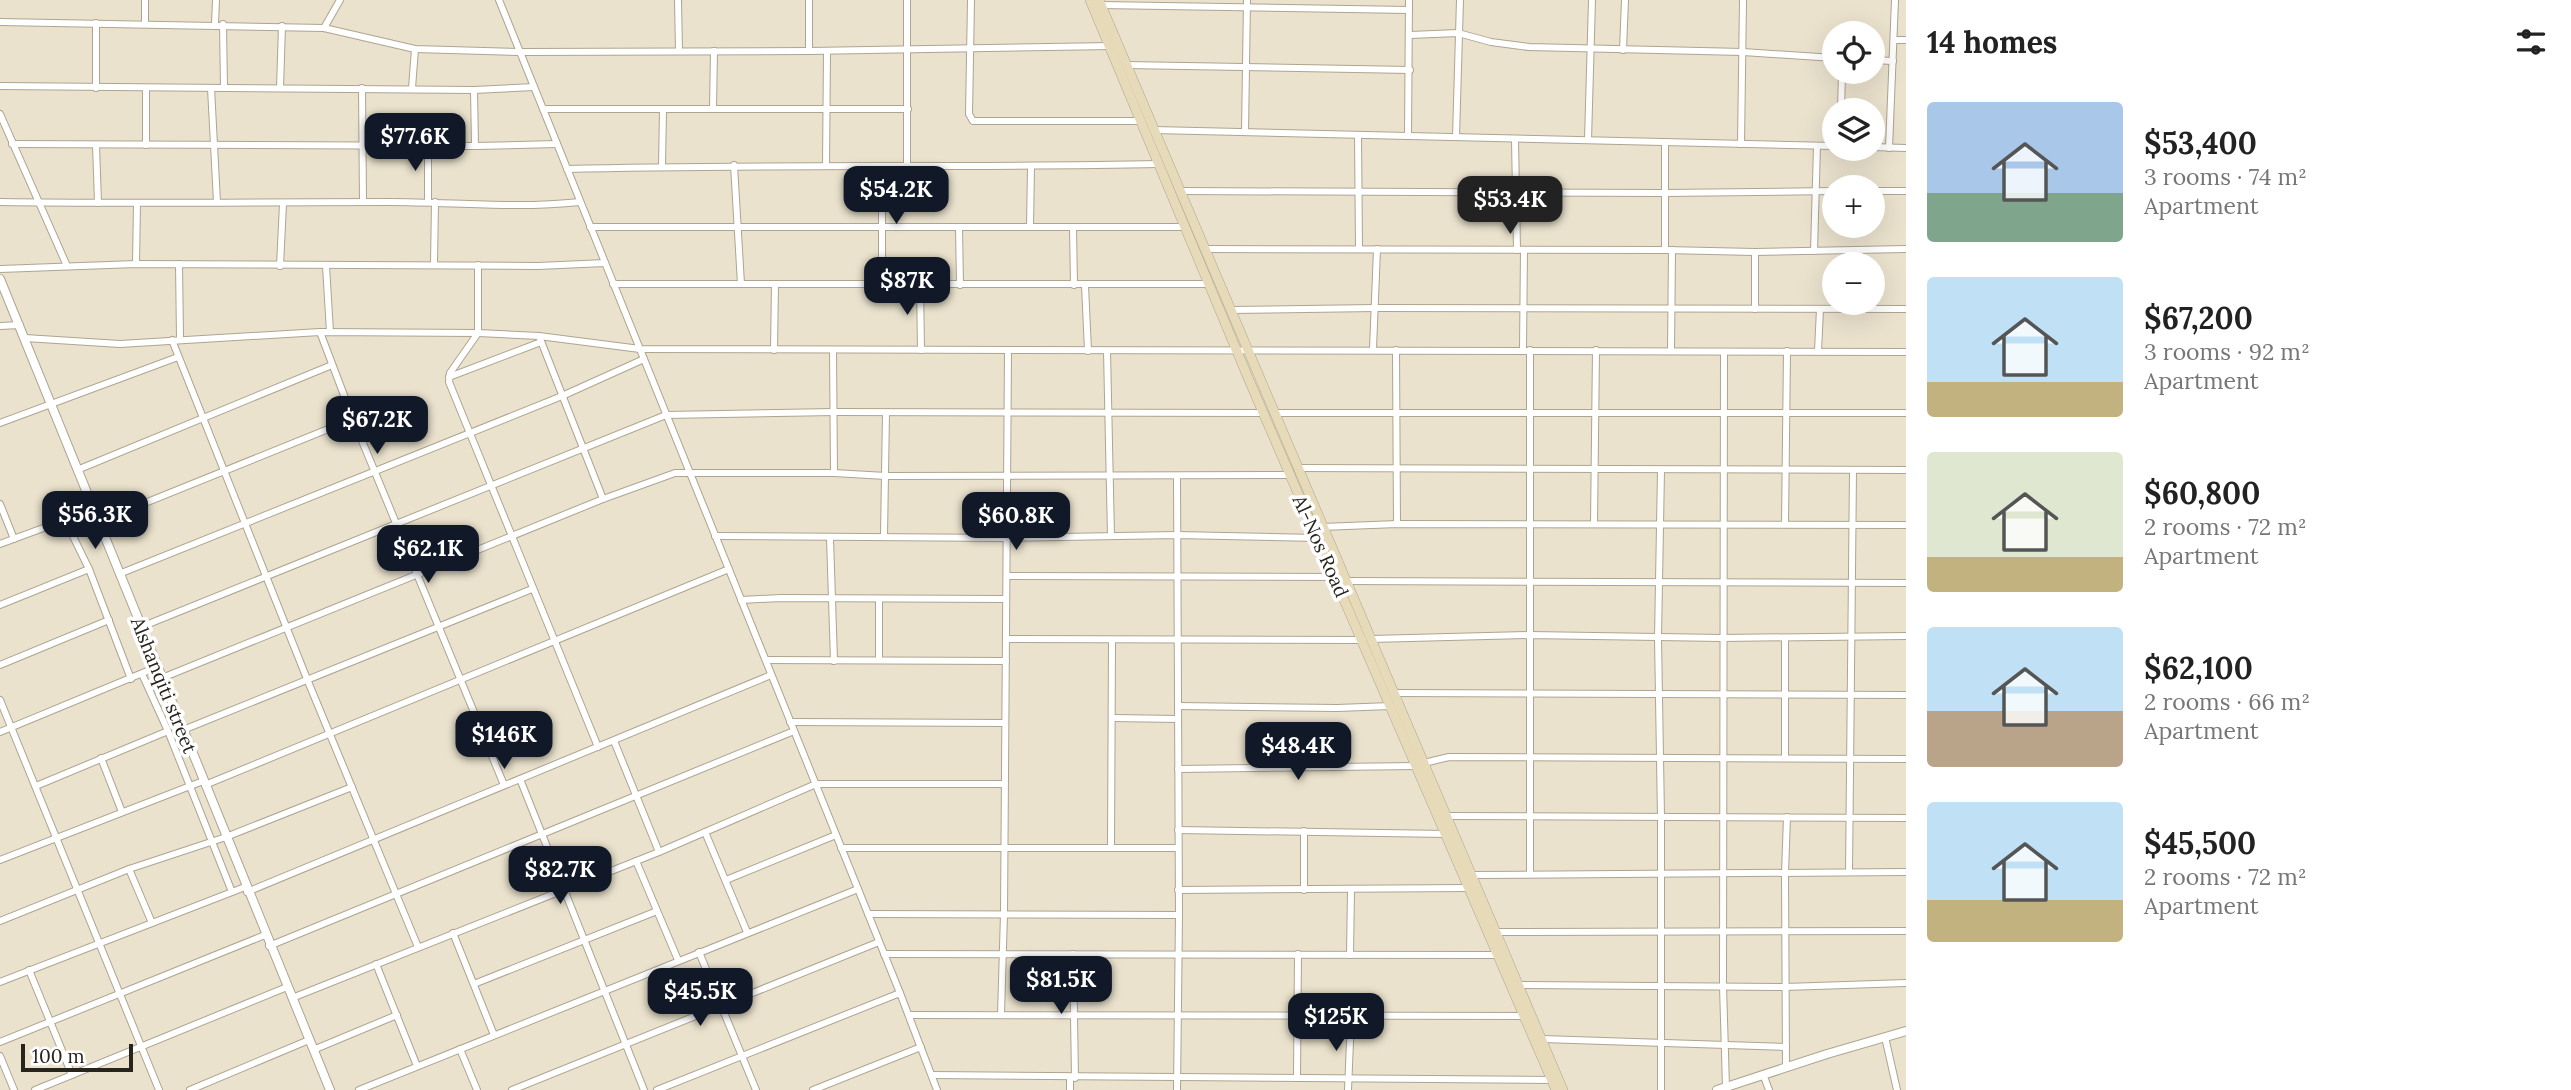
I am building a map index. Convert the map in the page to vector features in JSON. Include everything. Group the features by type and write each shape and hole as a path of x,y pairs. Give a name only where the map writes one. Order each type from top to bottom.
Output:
{"main road":[{"name":"Al-Nos Road","path":"1090,0 1126,65 1231,310 1243,351"},
{"name":"Al-Nos Road","path":"1100,3 1141,121 1159,164 1210,284 1243,351 1335,577 1394,692 1447,834 1556,1090"},
{"name":"Al-Nos Road","path":"1294,472 1345,581 1391,706 1447,816 1563,1090"}],"street":[{"path":"145,0 145,24"},
{"path":"216,0 224,88"},
{"path":"324,28 340,0"},
{"path":"499,0 937,1090"},
{"path":"678,0 679,51"},
{"path":"809,0 809,51"},
{"path":"907,0 907,167"},
{"path":"971,0 969,114 974,121 1141,121"},
{"path":"1408,136 1409,0"},
{"path":"1456,137 1460,0"},
{"path":"1588,140 1592,0"},
{"path":"1623,50 1625,0"},
{"path":"1741,144 1743,0"},
{"path":"1889,148 1895,0"},
{"path":"1100,3 1247,3 1409,10"},
{"path":"1245,132 1247,3"},
{"path":"0,22 324,28 415,49 520,52 827,51 1114,46"},
{"path":"96,23 96,88"},
{"path":"280,88 282,26"},
{"path":"1410,35 1458,33 1491,42 1529,47 1743,52 1822,57"},
{"path":"1895,40 1906,40"},
{"path":"412,88 415,49"},
{"path":"713,109 714,51"},
{"path":"827,51 827,166"},
{"path":"1885,61 1893,61"},
{"path":"1126,65 1410,71"},
{"path":"0,86 474,90 534,88"},
{"path":"146,88 146,145"},
{"path":"211,88 217,202"},
{"path":"362,88 363,202"},
{"path":"474,90 475,146"},
{"path":"543,109 908,109"},
{"path":"662,166 663,110"},
{"path":"0,114 66,266"},
{"path":"1153,130 1822,146"},
{"path":"1358,135 1359,249"},
{"path":"1515,139 1531,413 1530,873"},
{"path":"1665,142 1665,193 1672,309 1671,351"},
{"path":"12,144 557,144"},
{"path":"96,145 98,203"},
{"path":"428,145 434,264"},
{"path":"1814,251 1817,146"},
{"path":"1885,148 1906,148"},
{"path":"567,169 734,165 1031,167 1159,164"},
{"path":"734,165 741,284"},
{"path":"882,167 882,285"},
{"path":"1030,227 1031,167"},
{"path":"1180,191 1822,191"},
{"path":"1885,191 1906,191"},
{"path":"0,202 432,202 519,206 580,202"},
{"path":"136,203 136,264"},
{"path":"280,265 283,204"},
{"path":"590,227 1186,227"},
{"path":"958,227 960,285"},
{"path":"1073,227 1074,285"},
{"path":"1205,249 1755,252 1906,249"},
{"path":"1373,349 1377,249"},
{"path":"1755,252 1755,309"},
{"path":"0,270 136,264 538,266 605,262"},
{"path":"179,264 176,339 178,357 307,680 418,947"},
{"path":"449,377 478,333 478,265"},
{"path":"326,266 330,332"},
{"name":"Alshanqiti street","path":"0,279 264,935 330,1090"},
{"path":"613,284 1210,284"},
{"path":"774,350 775,284"},
{"path":"920,285 921,350"},
{"path":"1085,285 1088,351"},
{"path":"1818,351 1820,309"},
{"path":"1231,310 1906,309"},
{"path":"0,326 20,326"},
{"path":"320,331 353,419 505,785"},
{"path":"25,338 120,344 320,331 478,333 640,349 1906,352"},
{"path":"449,377 540,339"},
{"path":"540,339 603,499"},
{"path":"833,350 835,473"},
{"path":"1001,1014 1008,350"},
{"path":"1396,350 1397,524"},
{"path":"1594,524 1596,350"},
{"path":"1107,351 1111,536"},
{"path":"1785,524 1787,351"},
{"path":"1724,352 1722,1089 1786,1066 1906,1031"},
{"path":"0,423 178,357"},
{"path":"119,574 562,396 644,359"},
{"path":"77,470 332,365"},
{"path":"449,377 489,485 598,747"},
{"path":"141,627 666,415 835,412 1906,413"},
{"path":"884,536 886,413"},
{"path":"98,522 353,419"},
{"path":"162,678 603,499 666,475 690,472 1177,477 1397,468 1906,470"},
{"path":"1661,470 1658,638 1661,760 1661,1090"},
{"path":"1849,872 1853,471"},
{"path":"1177,477 1177,1090"},
{"path":"0,504 14,539"},
{"path":"0,544 65,520 89,569 131,679"},
{"path":"1322,527 1397,524 1906,525"},
{"path":"715,536 1006,538 1177,534 1318,538"},
{"path":"830,538 834,661"},
{"path":"0,605 89,569"},
{"path":"0,860 331,734 729,569"},
{"path":"1007,576 1335,577"},
{"path":"1345,581 1660,580 1906,583"},
{"path":"183,730 532,589"},
{"path":"741,600 1005,599"},
{"path":"879,600 879,659"},
{"path":"0,665 109,620"},
{"path":"1006,639 1177,641 1367,640 1530,635 1658,638 1906,636"},
{"path":"1785,638 1785,758"},
{"path":"1111,848 1112,641"},
{"path":"766,660 1006,661"},
{"path":"0,732 158,667"},
{"path":"142,674 168,731 232,892"},
{"path":"0,982 374,840 771,675"},
{"path":"1394,692 1906,695"},
{"path":"0,700 159,1090"},
{"path":"1178,706 1391,706"},
{"path":"1113,718 1178,719"},
{"path":"790,722 1005,723"},
{"path":"36,786 168,731"},
{"path":"269,946 794,731"},
{"path":"614,741 659,852"},
{"path":"1178,769 1421,765 1448,757 1906,759"},
{"path":"101,758 122,812"},
{"path":"520,779 644,1090"},
{"path":"292,998 659,852 816,784 1004,784"},
{"path":"0,921 129,869 226,837 352,787"},
{"path":"1447,816 1906,818"},
{"path":"1786,1066 1787,817"},
{"path":"1178,830 1447,834"},
{"path":"1304,831 1304,890"},
{"path":"705,832 747,932"},
{"path":"726,880 836,835"},
{"path":"841,848 1178,848"},
{"path":"636,861 678,960"},
{"path":"129,869 152,923"},
{"path":"1472,875 1906,872"},
{"path":"1178,890 1470,888"},
{"path":"359,1090 858,889"},
{"path":"1350,955 1351,890"},
{"path":"474,984 657,911"},
{"path":"868,914 1179,915"},
{"path":"1497,932 1906,931"},
{"path":"453,933 494,1035"},
{"path":"0,1042 264,935"},
{"path":"512,1090 879,942"},
{"path":"699,952 756,1090"},
{"path":"884,954 1498,955"},
{"path":"1070,1090 1073,1078 1075,1016 1073,954"},
{"path":"1297,1076 1298,954"},
{"path":"376,964 417,1066"},
{"path":"29,970 72,1075"},
{"path":"1518,985 1785,988 1906,983"},
{"path":"35,1090 287,987"},
{"path":"657,1090 900,993"},
{"path":"313,1050 397,1015"},
{"path":"909,1015 1525,1016"},
{"path":"1348,1090 1351,1017"},
{"path":"1885,1037 1897,1090"},
{"path":"1542,1039 1786,1046"},
{"path":"190,1090 309,1040"},
{"path":"813,1090 921,1047"},
{"path":"460,1049 477,1090"},
{"path":"0,1056 14,1090"},
{"path":"1763,1074 1769,1090"},
{"path":"932,1076 1297,1076 1552,1080"}]}
